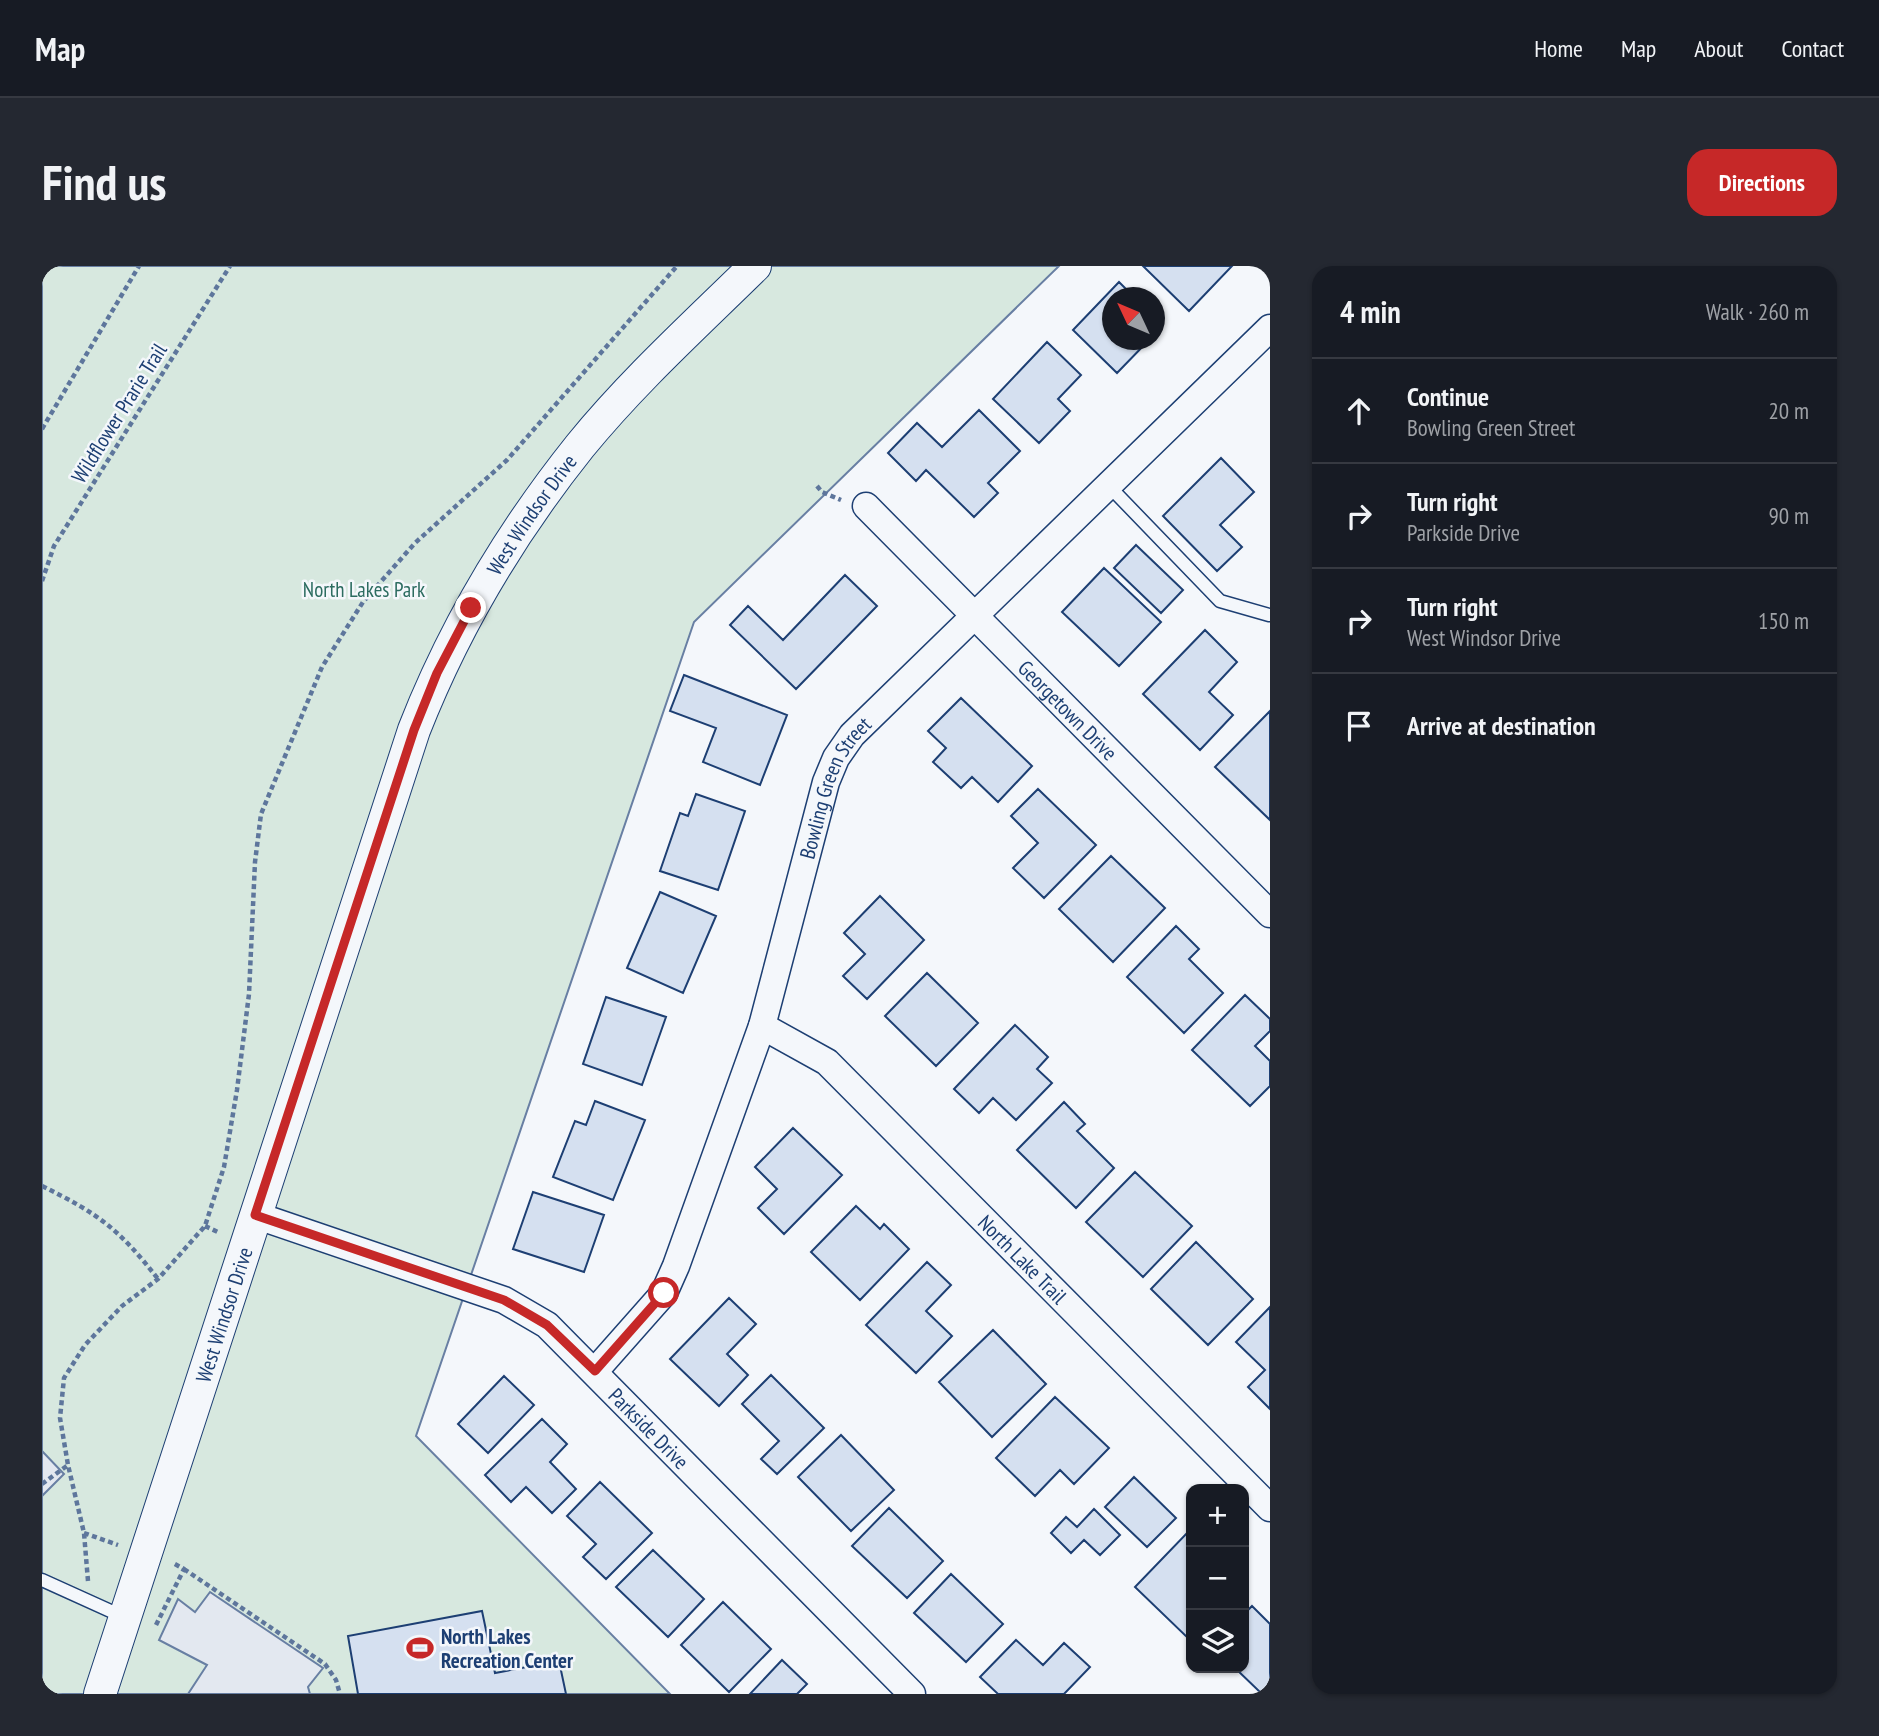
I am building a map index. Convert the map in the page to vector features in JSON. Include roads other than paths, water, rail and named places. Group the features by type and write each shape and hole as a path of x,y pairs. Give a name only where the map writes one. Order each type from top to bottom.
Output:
{"street":[{"name":"West Windsor Drive","path":"100,1694 414,730 454,641 516,536 581,444 632,387 755,266"},
{"name":"Bowling Green Street","path":"595,1371 664,1293 676,1266 762,1026 826,782 835,758 852,735 973,615 1270,328"},
{"name":"Georgetown Drive","path":"866,506 1270,914"},
{"name":"North Lake Trail","path":"762,1026 828,1062 1270,1508"},
{"name":"Parkside Drive","path":"255,1215 504,1300 547,1325 912,1694"}],"lane":[{"path":"1108,485 1220,601 1270,616"},
{"path":"42,1580 126,1618"}],"place":[{"name":"North Lakes Recreation Center","path":"420,1648"}],"park label":[{"name":"North Lakes Park","path":"364,589"}]}
